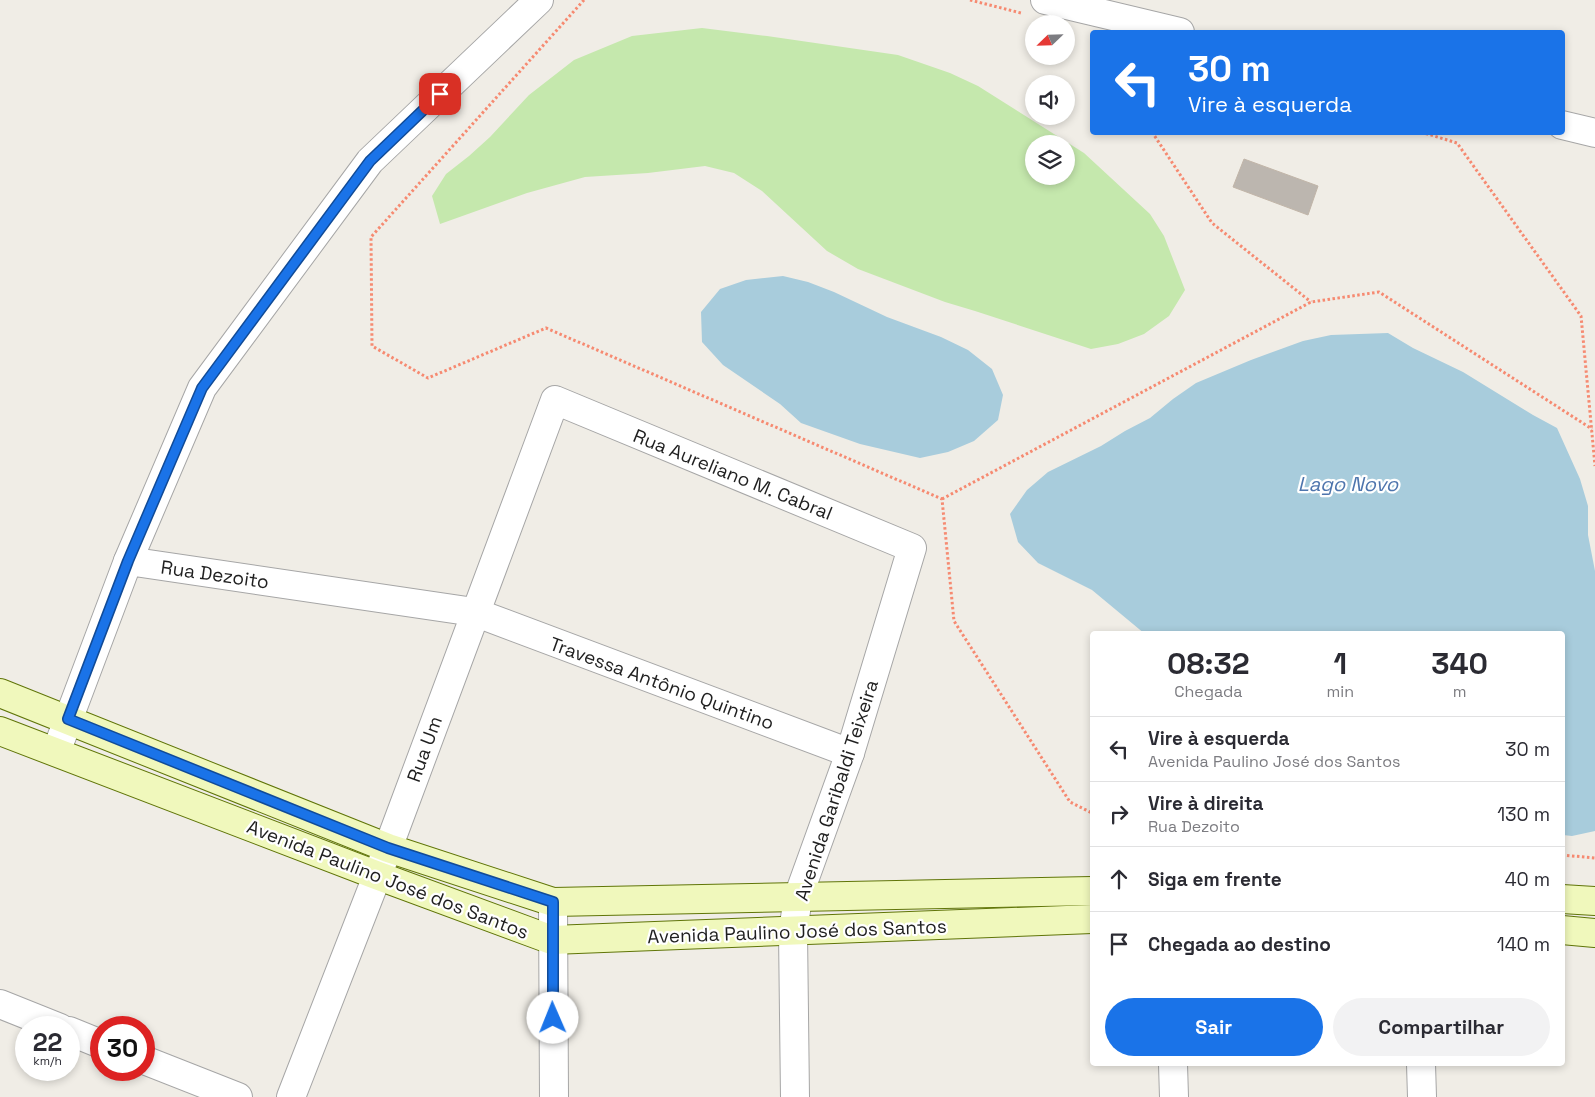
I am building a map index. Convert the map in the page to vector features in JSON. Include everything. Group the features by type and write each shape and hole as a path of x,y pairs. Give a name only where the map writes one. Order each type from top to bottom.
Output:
{"main road":[{"name":"Avenida Paulino José dos Santos","path":"0,693 388,848 553,902 1090,890"},
{"name":"Avenida Paulino José dos Santos","path":"0,731 376,875 552,940 1090,920"},
{"path":"1565,898 1595,901"},
{"path":"1565,930 1595,933"}],"street":[{"path":"56,752 128,561 202,388 370,161 539,0"},
{"path":"1035,7 1168,30"},
{"path":"1565,126 1595,133"},
{"name":"Rua Aureliano M. Cabral","path":"555,400 912,548"},
{"name":"Rua Um","path":"292,1097 388,848 474,612 555,400"},
{"name":"Avenida Garibaldi Teixeira","path":"795,1097 793,932 798,896 850,753 912,548"},
{"name":"Rua Dezoito","path":"128,561 474,612"},
{"name":"Travessa Antônio Quintino","path":"474,612 850,753"},
{"path":"553,902 554,1097"},
{"path":"0,1004 30,1016"},
{"path":"155,1064 238,1097"},
{"path":"1173,1066 1174,1097"},
{"path":"1420,1066 1422,1097"}],"path":[{"path":"371,237 584,0"},
{"path":"970,0 1035,7"},
{"path":"1154,135 1212,223 1311,302"},
{"path":"1432,135 1457,143 1581,316 1595,466"},
{"path":"942,499 1311,302 1379,292 1592,429"},
{"path":"1565,855 1595,858"}],"green space":[{"path":"702,28 898,55 950,73 978,86 1025,116 1025,125 1040,125 1056,135 1025,135 1025,185 1075,185 1075,147 1084,153 1150,214 1164,236 1185,290 1169,316 1144,334 1118,344 1091,349 945,302 858,269 827,251 762,191 734,173 705,166 648,173 585,177 527,193 440,224 432,196 446,174 490,137 529,95 574,60 632,36"}],"water":[{"path":"783,276 808,282 834,292 887,317 941,337 968,350 992,369 1003,395 998,420 974,441 948,452 920,458 860,444 801,423 780,404 723,365 702,342 701,312 720,289 746,280"},
{"name":"Lago Novo","path":"1388,333 1413,348 1463,372 1557,428 1580,479 1588,506 1588,535 1595,571 1595,831 1572,836 1565,835 1565,631 1141,631 1092,590 1038,563 1018,542 1010,514 1027,490 1048,472 1101,446 1150,418 1196,383 1303,341 1331,335"}],"building":[{"path":"1244,159 1318,186 1308,215 1233,187"}],"route":[{"path":"440,94 370,161 202,388 128,561 68,719 388,848 553,902 553,1018"}]}
